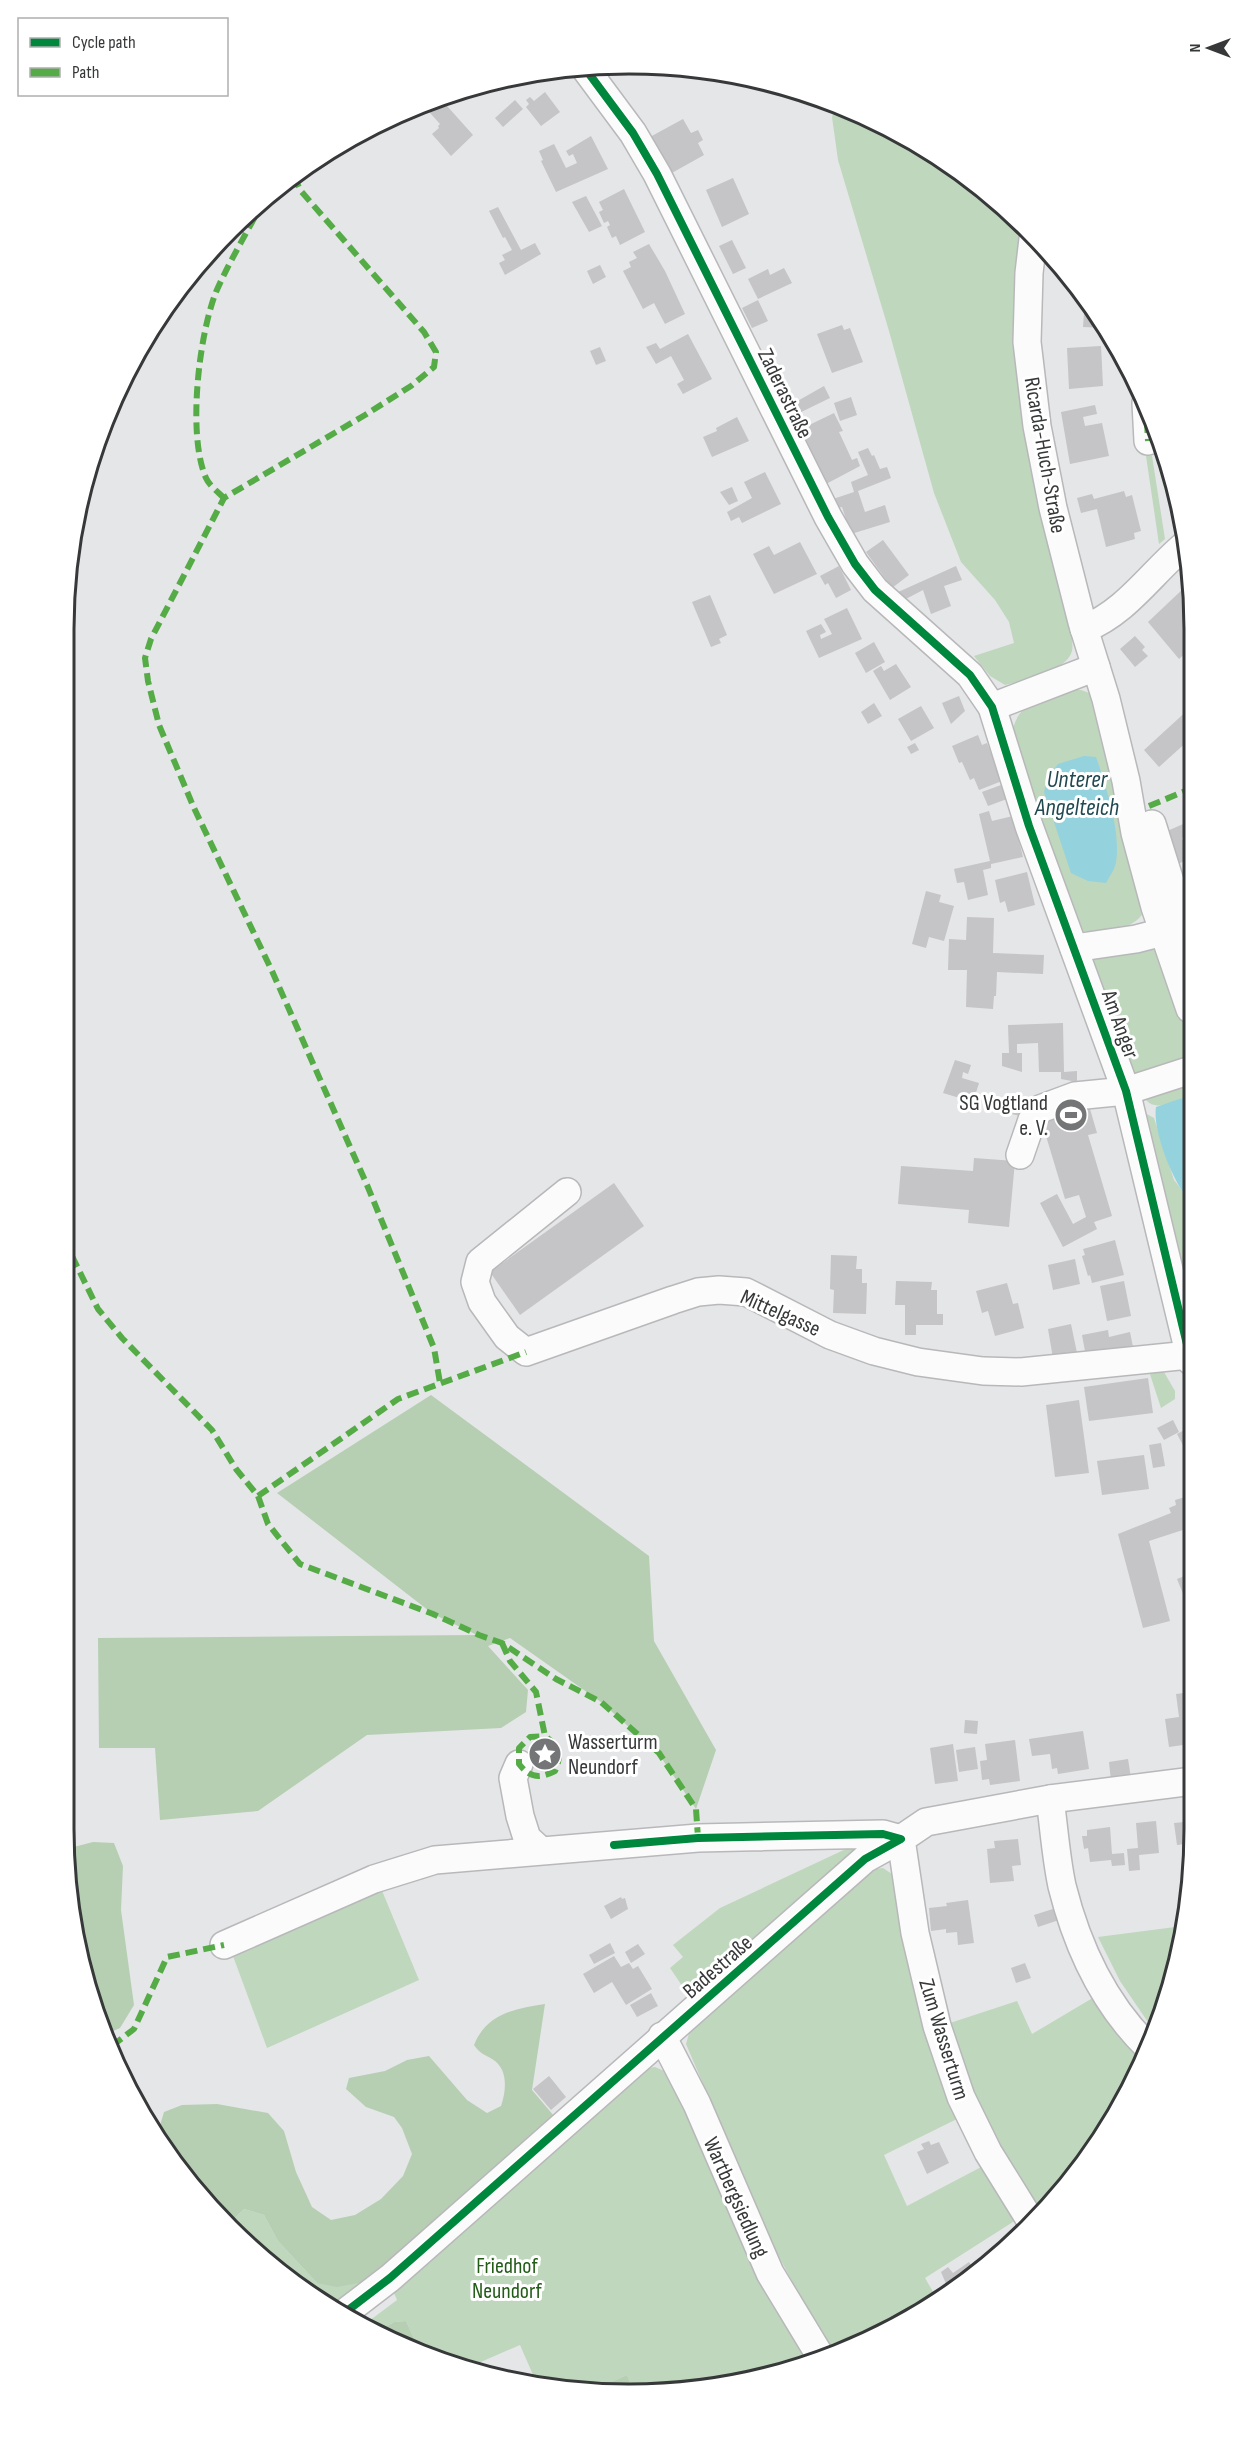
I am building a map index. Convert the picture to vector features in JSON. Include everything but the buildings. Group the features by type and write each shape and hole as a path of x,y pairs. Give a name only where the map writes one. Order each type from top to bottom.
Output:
{"street":[{"name":"Zaderastraße","path":"590,75 633,133 657,174 828,517 855,564 875,590 895,610 970,675 992,707"},
{"name":"Ricarda-Huch-Straße","path":"1032,248 1027,342 1037,426 1053,508 1096,667"},
{"path":"1148,433 1148,441"},
{"path":"1084,629 1102,622 1123,606 1178,551"},
{"path":"992,707 1096,667 1126,780 1135,833 1163,932 1184,992"},
{"name":"Am Anger","path":"992,707 1029,826 1126,1091 1184,1333"},
{"path":"1126,780 1141,790 1149,806 1153,834 1184,927"},
{"path":"1074,948 1163,932"},
{"name":"Am Anger","path":"1126,1091 1184,1072"},
{"path":"1020,1155 1032,1120 1040,1109 1075,1096 1126,1091"},
{"name":"Mittelgasse","path":"567,1192 480,1262 475,1282 482,1302 507,1337 526,1352 673,1299 698,1292 719,1290 746,1292 830,1335 874,1352 918,1362 983,1371 1021,1372 1184,1358"},
{"path":"519,1764 513,1778 520,1816 527,1838 540,1850"},
{"name":"Badestraße","path":"351,2309 372,2296 662,2036 697,2008 865,1859 926,1822 1050,1799 1184,1782"},
{"path":"1050,1799 1062,1884 1086,1959 1108,2000 1142,2039"},
{"path":"224,1945 374,1879 435,1860 698,1838 883,1834 901,1839"},
{"name":"Zum Wasserturm","path":"901,1839 915,1933 937,2026 961,2097 987,2152 1027,2215"},
{"name":"Wartbergsiedlung","path":"662,2036 697,2104 770,2273 817,2350"}],"green space":[{"path":"833,113 874,131 937,167 994,211 1025,240 1045,510 1072,637 1072,651 1068,658 1053,670 1033,678 1005,685 990,676 974,656 1014,643 1009,622 995,600 961,562 934,493 838,160"},
{"path":"1146,456 1152,456 1165,539 1159,544"},
{"path":"1067,690 1081,690 1092,694 1145,909 1134,922 1117,929 1080,931 1011,737 1018,716 1030,704"},
{"path":"1144,944 1156,948 1184,1012 1184,1060 1134,1077 1090,965 1093,954"},
{"path":"1184,1082 1184,1098 1174,1102 1161,1105 1151,1104 1146,1100 1148,1095"},
{"path":"1141,1111 1154,1118 1174,1180 1184,1193 1184,1307"},
{"path":"1147,1365 1161,1367 1175,1391 1175,1399 1161,1408"},
{"path":"431,1395 649,1556 654,1641 716,1750 696,1809 658,1753 601,1702 510,1638 488,1646 528,1690 526,1712 501,1728 367,1735 258,1811 160,1820 155,1748 99,1748 98,1638 477,1635 433,1614 277,1493"},
{"path":"863,1841 863,1848 693,2002 670,1968 683,1957 673,1945 720,1908"},
{"path":"93,1842 114,1843 123,1866 121,1910 134,2005 120,2028 112,2031 92,1972 84,1937 78,1901 75,1847"},
{"path":"883,1868 892,1874 899,1891 961,2117 884,2155 907,2206 985,2165 1019,2218 925,2278 933,2292 874,2326 830,2345 769,2238 686,2044 690,2030 868,1870"},
{"path":"378,1881 419,1980 267,2048 230,1948"},
{"path":"1175,1927 1165,1972 1148,2022 1120,1981 1098,1937"},
{"path":"1096,1996 1140,2044 1109,2106 1090,2137 1034,2207 992,2138 947,2024 1017,2001 1032,2034"},
{"path":"545,2004 532,2090 554,2116 369,2281 337,2287 317,2283 278,2241 264,2215 244,2209 234,2219 188,2166 160,2125 164,2112 182,2105 217,2104 268,2113 284,2131 296,2172 312,2207 331,2220 355,2215 381,2199 403,2176 412,2154 402,2128 394,2117 366,2107 346,2089 349,2078 385,2071 407,2060 429,2056 467,2100 487,2113 501,2106 504,2094 504,2074 497,2063 480,2052 474,2045 479,2035 494,2019 523,2008"},
{"name":"Friedhof Neundorf","path":"655,2067 669,2073 808,2354 772,2365 701,2379 631,2384 627,2375 609,2383 592,2382 533,2375 520,2345 479,2363 415,2340 406,2321 394,2322 385,2327 371,2320 397,2300 392,2288 642,2069"},
{"path":"244,2209 264,2215 278,2241 317,2283 369,2281 342,2304 291,2269 234,2219"},
{"path":"406,2321 415,2340 385,2327 394,2322"},
{"path":"627,2375 631,2384 628,2384 609,2383"}],"water":[{"name":"Unterer Angelteich","path":"1084,756 1096,757 1115,823 1116,862 1106,883 1088,881 1071,873 1044,792 1048,777 1058,764"},
{"path":"1184,1097 1184,1194 1171,1171 1161,1143 1157,1129 1156,1107"}],"marked path":[{"path":"297,184 300,190 424,332 436,352 434,367 411,386 365,415 224,498 151,639 145,658 159,725 194,808 272,971 367,1185 434,1348 440,1383"},
{"path":"224,498 207,481 200,459 196,412 200,358 216,292 252,221"},
{"path":"1148,433 1148,441"},
{"path":"1149,806 1184,791"},
{"path":"74,1260 98,1309 122,1338 212,1430 236,1469 258,1496 268,1524 300,1564 433,1614 502,1643 556,1679 601,1702 659,1753 696,1809 698,1838"},
{"path":"258,1496 398,1399 526,1352"},
{"path":"502,1643 510,1661 536,1692 545,1736 557,1748 559,1756 555,1771 535,1776 519,1764 519,1748 530,1737 545,1736"},
{"path":"117,2042 134,2029 167,1957 224,1945"}],"cycle path":[{"path":"590,75 633,133 657,174 828,517 855,564 875,590 970,675 992,707 1029,826 1126,1091 1184,1332"},
{"path":"350,2308 390,2278 865,1859 901,1839 883,1834 698,1838 614,1845"}],"place":[{"name":"SG Vogtland e. V.","path":"1071,1115"},
{"name":"Wasserturm Neundorf","path":"545,1754"}]}
